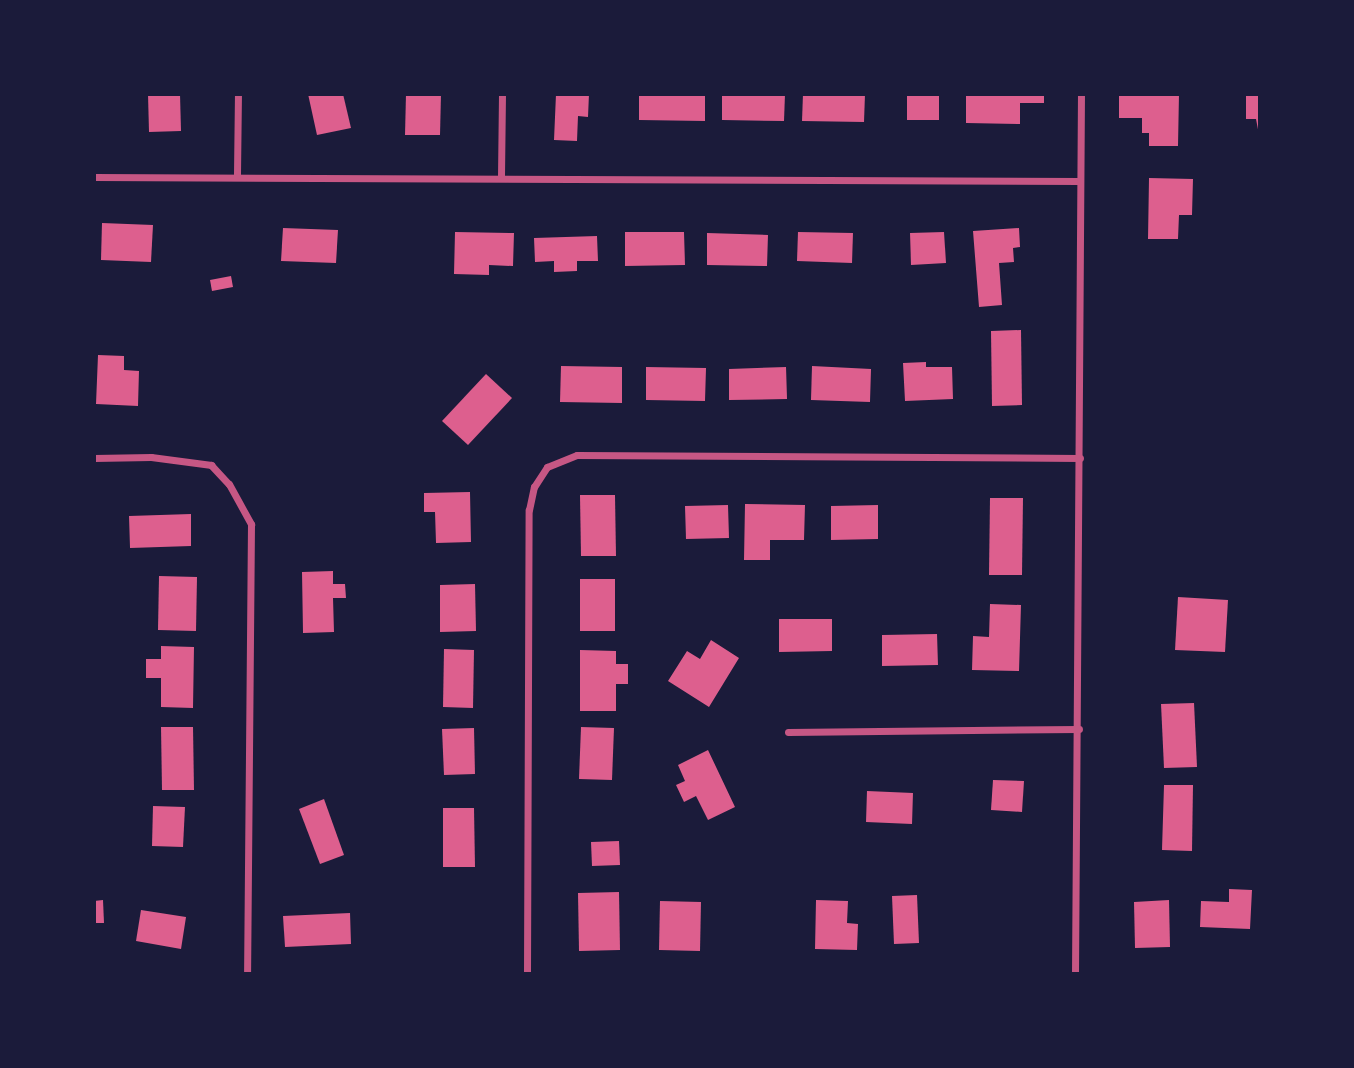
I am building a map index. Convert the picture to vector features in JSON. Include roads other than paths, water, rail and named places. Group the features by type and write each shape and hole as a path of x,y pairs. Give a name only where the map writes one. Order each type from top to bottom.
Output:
{"street":[{"path":"237,174 238,94"},
{"path":"501,176 502,94"},
{"path":"1074,974 1079,729 1081,94"},
{"path":"94,177 237,174 1080,181"},
{"path":"527,974 529,510 534,487 547,467 577,455 1080,458"},
{"path":"94,458 151,457 211,465 229,484 251,524 247,974"},
{"path":"788,733 1079,729"}]}
